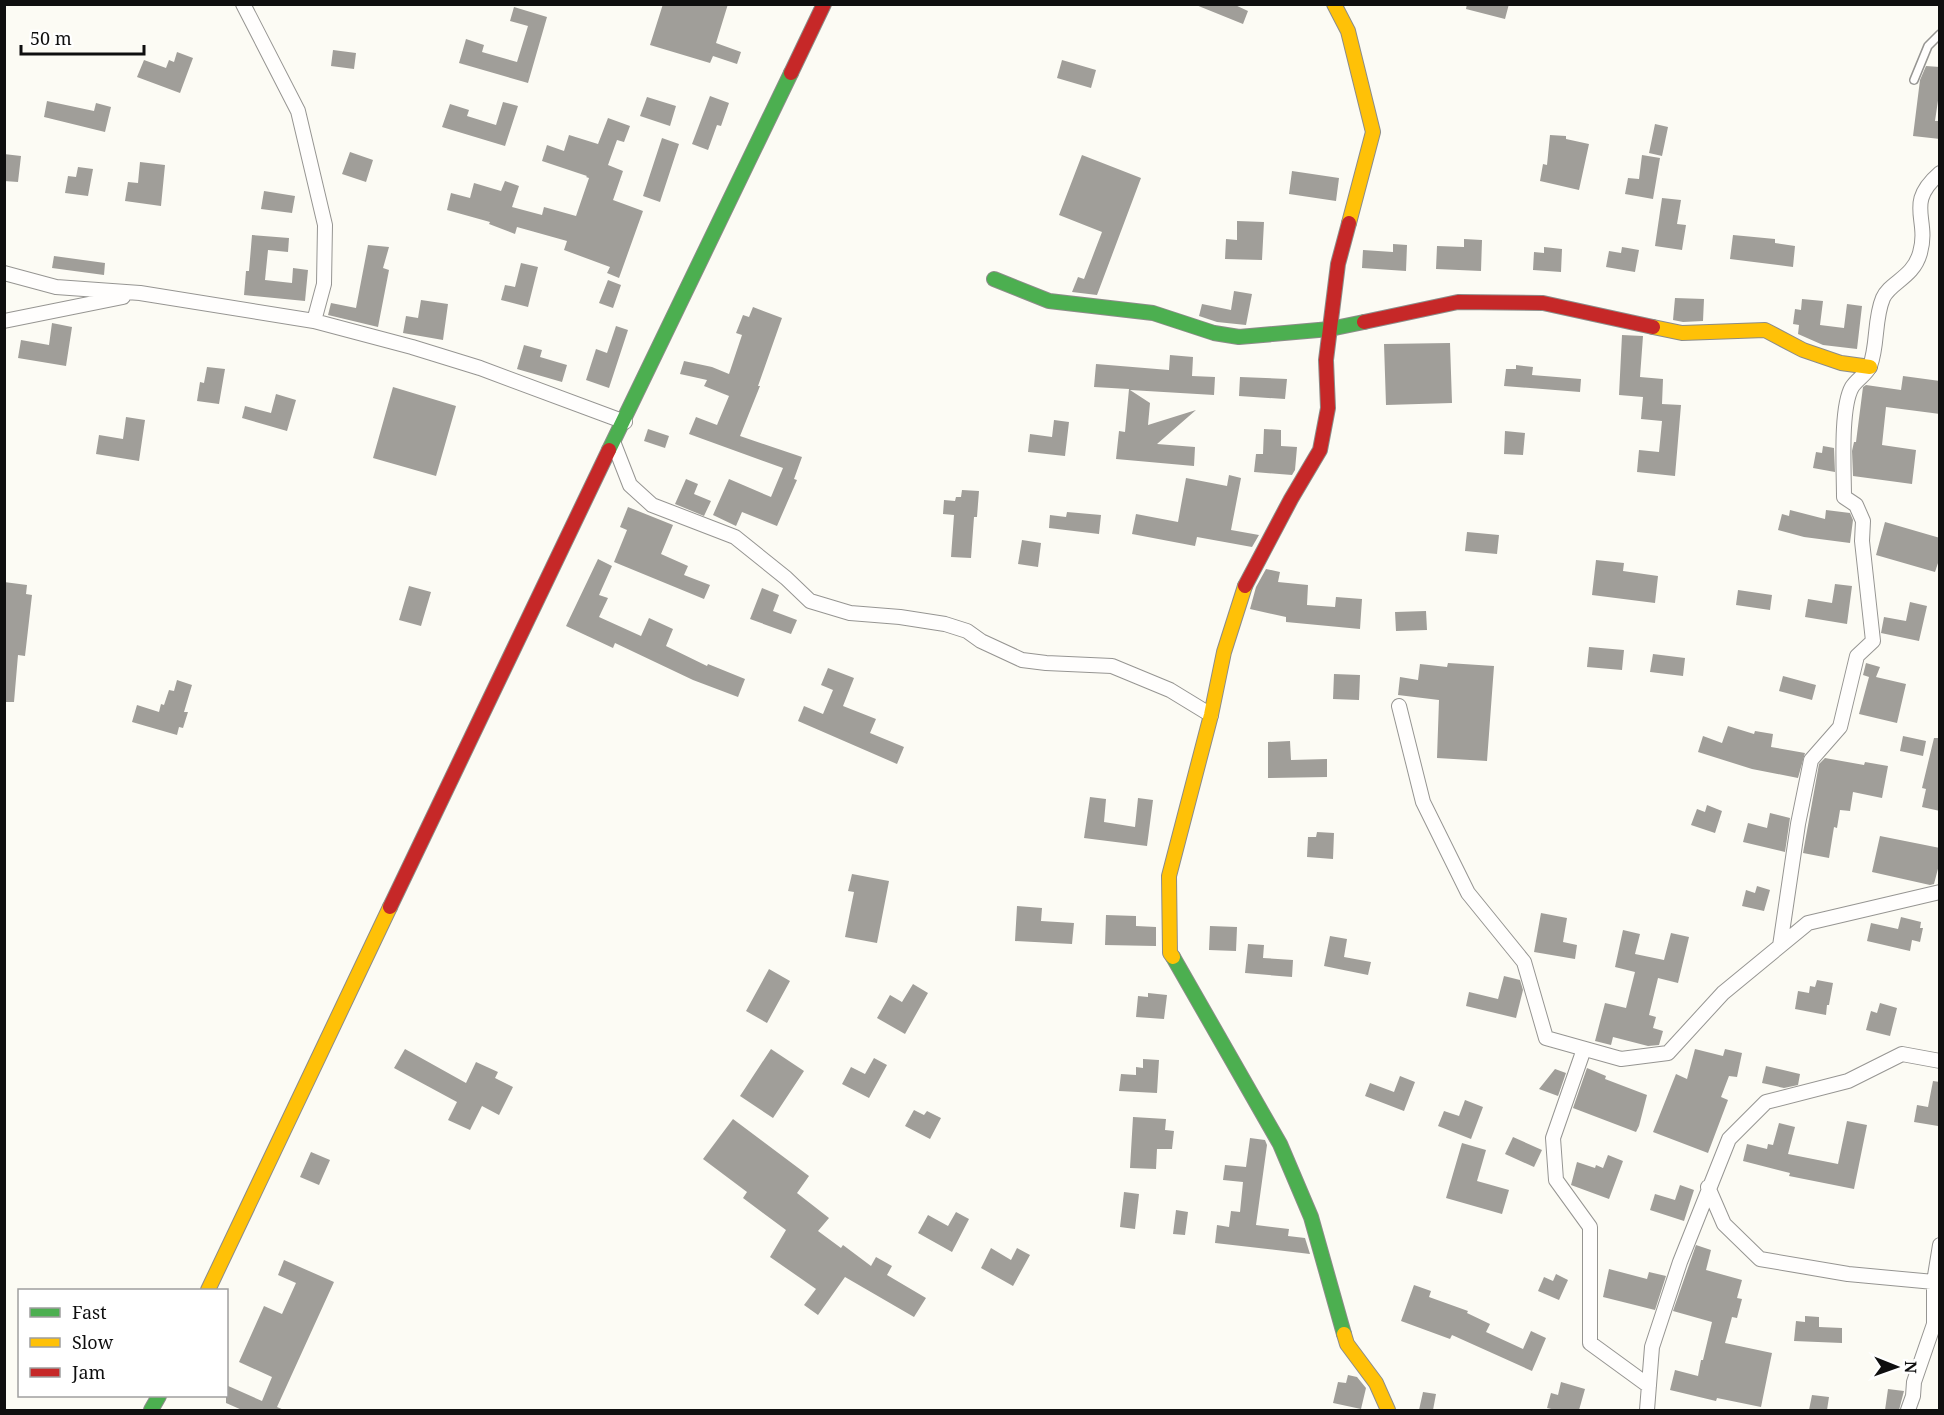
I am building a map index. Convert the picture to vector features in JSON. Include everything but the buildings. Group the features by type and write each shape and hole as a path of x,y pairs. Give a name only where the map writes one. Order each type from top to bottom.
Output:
{"street":[{"path":"243,4 298,111 325,225 324,284 314,321"},
{"path":"208,1289 312,1068 625,422 824,4"},
{"path":"1334,4 1348,31 1373,132 1338,264 1326,360 1328,408 1320,450 1246,583 1224,651 1211,715 1169,876 1170,953 1280,1144 1311,1216 1347,1344 1376,1383 1388,1410"},
{"path":"1780,946 1798,824 1811,760 1840,727 1857,656 1873,641 1862,541 1863,521 1856,505 1844,497 1846,407 1852,387 1870,367 1883,298 1911,271 1920,253 1923,234 1919,207 1926,184 1940,173"},
{"path":"4,273 56,287 140,293 314,321 480,368 625,422"},
{"path":"994,279 1049,301 1153,313 1214,333 1239,337 1330,329 1458,302 1543,303 1682,333 1766,330 1803,350 1841,363 1870,367"},
{"path":"4,321 140,293"},
{"path":"614,444 630,485 651,505 735,537 786,578 810,601 850,613 945,624 967,631 981,641 1022,660 1112,666 1170,690 1211,715"},
{"path":"1399,706 1423,802 1468,893 1524,962 1546,1038 1621,1059 1668,1053 1723,993 1808,923 1940,892"},
{"path":"1584,1049 1553,1138 1556,1180 1590,1227 1590,1343 1649,1386"},
{"path":"1647,1410 1652,1347 1680,1262 1728,1139 1766,1102 1848,1081 1902,1054 1940,1061"},
{"path":"1708,1187 1724,1224 1760,1259 1848,1274 1934,1282"},
{"path":"1908,1410 1913,1396 1914,1382 1937,1323 1934,1282 1940,1245"}],"lane":[{"path":"1914,80 1928,46 1940,34"}],"traffic: fast":[{"path":"609,450 791,73"},
{"path":"994,279 1049,301 1153,313 1214,333 1239,337 1330,329 1364,322"},
{"path":"1173,957 1280,1144 1311,1217 1344,1334"},
{"path":"151,1410 158,1397"}],"traffic: slow":[{"path":"1334,4 1348,31 1373,132 1349,223"},
{"path":"1653,327 1682,333 1765,330 1803,350 1841,363 1870,367"},
{"path":"1173,957 1170,953 1169,876 1211,715 1224,652 1245,586"},
{"path":"208,1289 390,907"},
{"path":"1344,1334 1347,1344 1376,1383 1388,1410"}],"traffic: jam":[{"path":"791,73 824,4"},
{"path":"1245,586 1320,450 1328,408 1326,360 1338,264 1349,223"},
{"path":"1364,322 1458,302 1543,303 1653,327"},
{"path":"390,907 609,450"}]}
